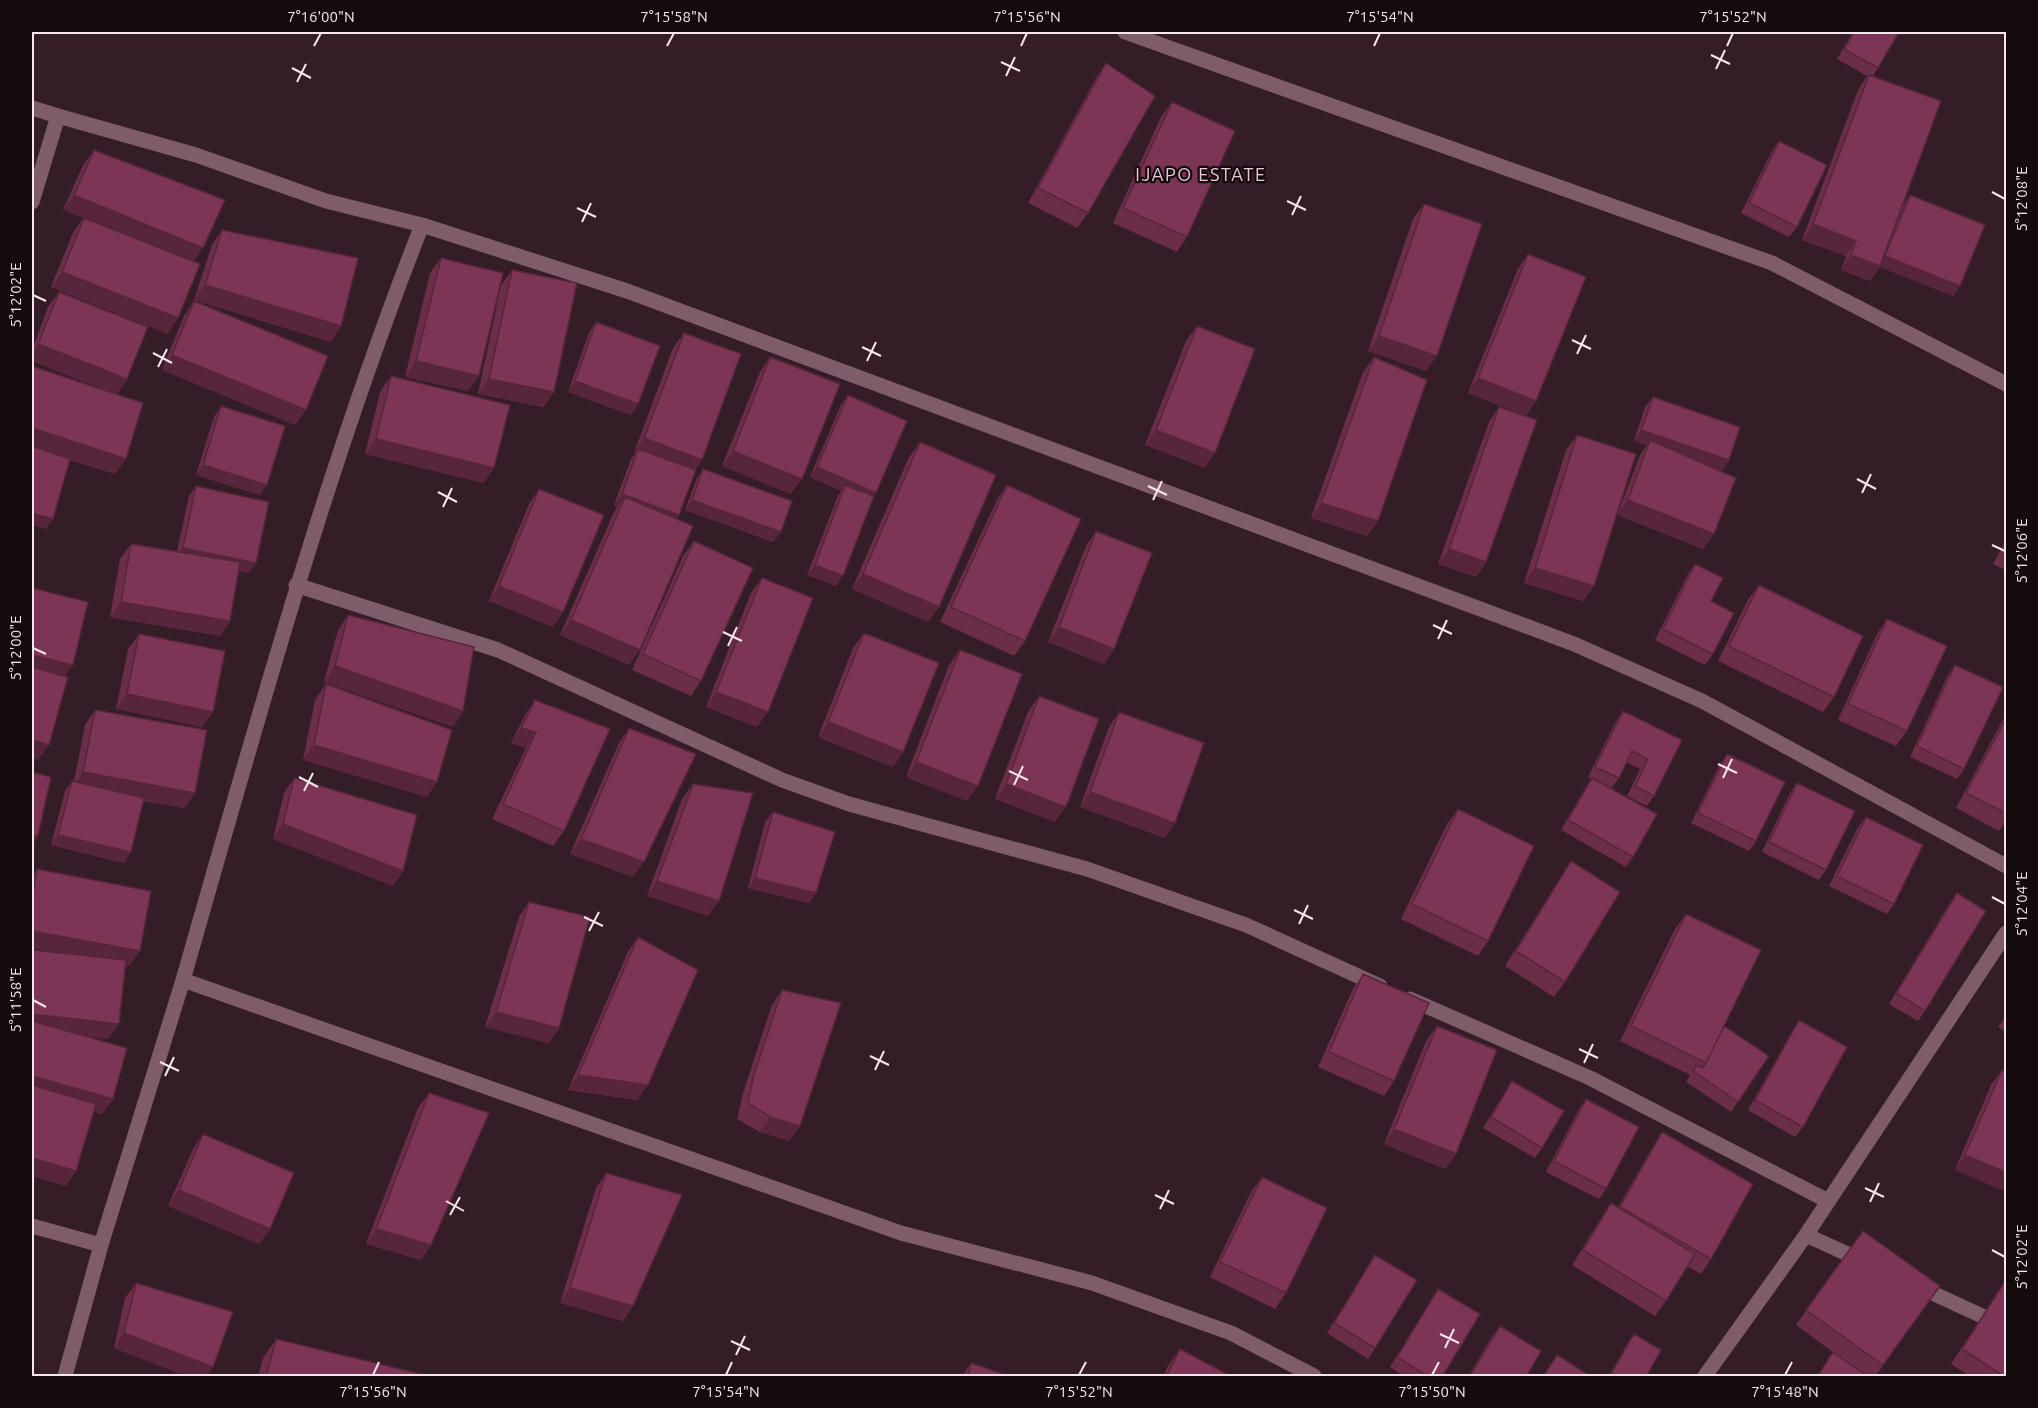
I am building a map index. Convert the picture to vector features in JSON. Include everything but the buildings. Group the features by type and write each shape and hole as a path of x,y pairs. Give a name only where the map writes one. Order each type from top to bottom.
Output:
{"street":[{"path":"1125,32 1772,263 2007,384"},
{"path":"32,108 196,155 326,201 422,225 627,291 757,337 1574,644 1702,701 2007,866"},
{"path":"32,202 58,116"},
{"path":"65,1377 101,1245 183,981 296,585 358,394 422,225"},
{"path":"296,585 498,650 782,780 849,804 1087,870 1246,926 1590,1078 1828,1201"},
{"path":"1705,1377 1806,1235 2007,933"},
{"path":"183,981 901,1233 1092,1283 1231,1334 1314,1377"},
{"path":"32,1226 101,1245"},
{"path":"1806,1235 1880,1269"},
{"path":"1901,1279 2007,1327"}],"district":[{"name":"IJAPO ESTATE","path":"1201,174"}]}
